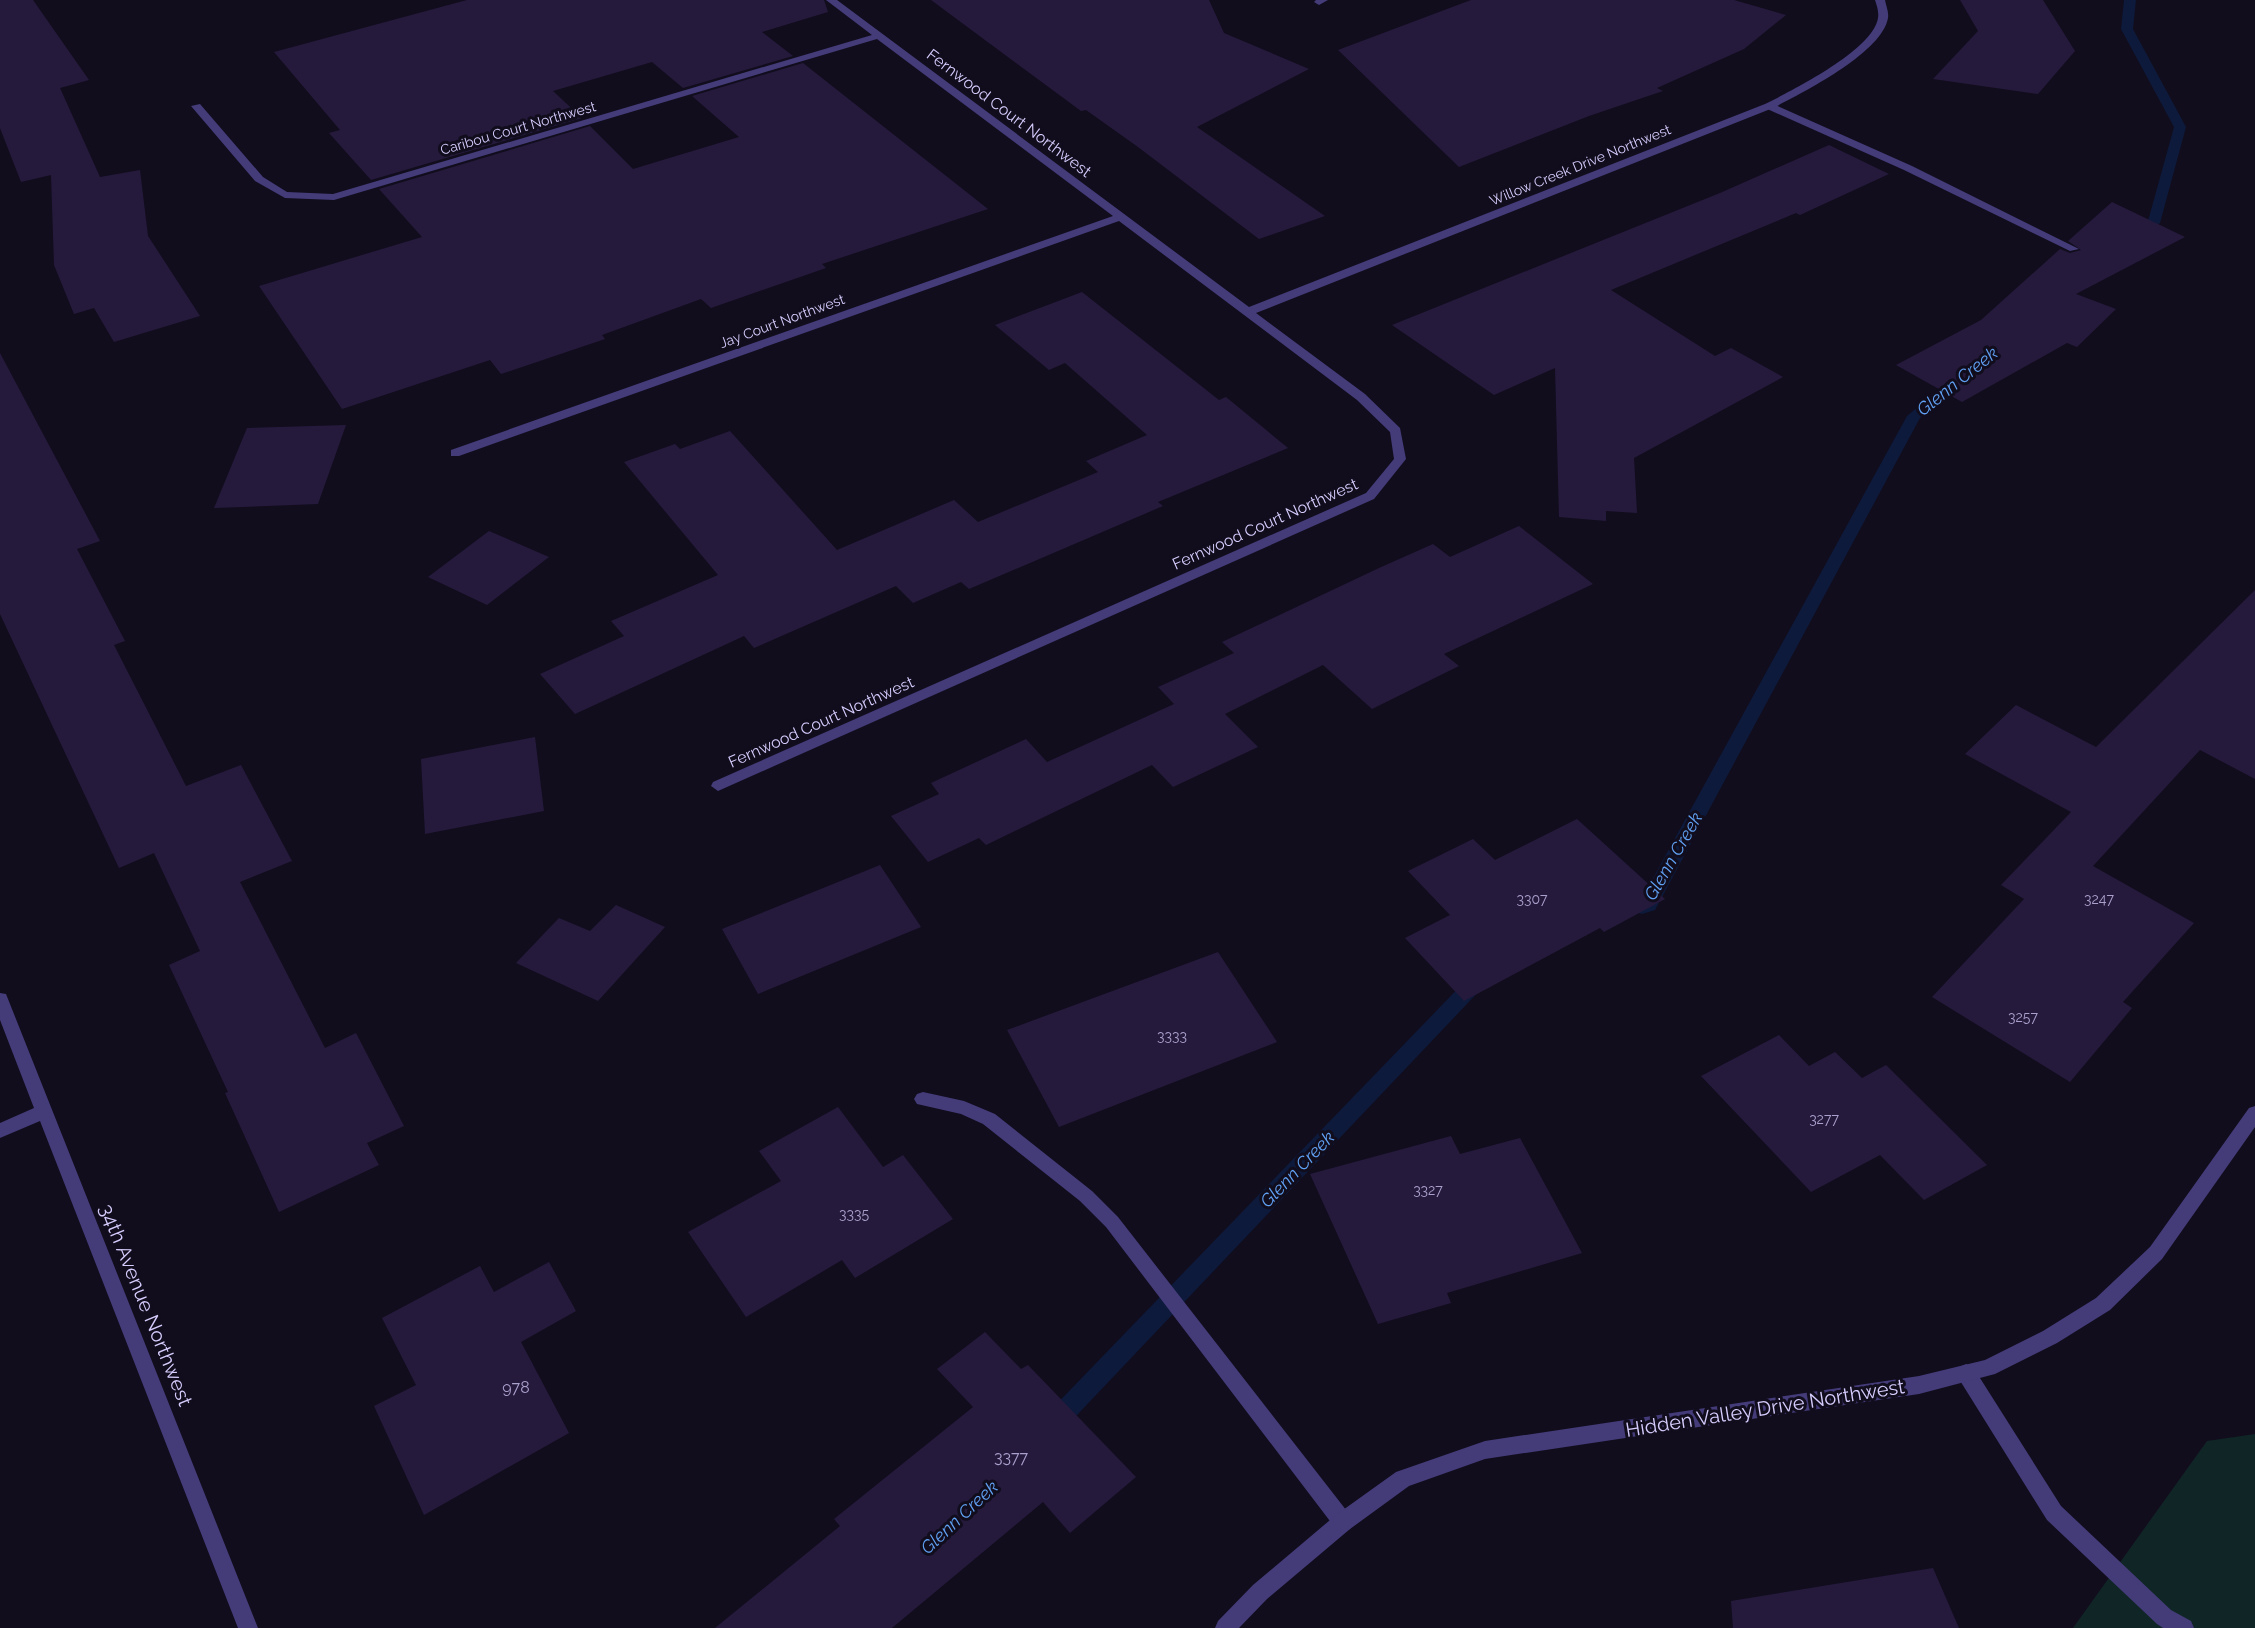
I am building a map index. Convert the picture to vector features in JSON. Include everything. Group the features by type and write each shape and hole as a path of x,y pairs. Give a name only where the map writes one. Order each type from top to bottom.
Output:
{"street":[{"name":"Fernwood Court Northwest","path":"718,786 1370,496 1400,459 1396,431 1361,397 831,0"},
{"name":"Willow Creek Drive Northwest","path":"1247,312 1769,106 1839,66 1875,37 1884,18 1880,0"},
{"name":"Caribou Court Northwest","path":"196,106 259,179 285,195 334,197 878,36"},
{"path":"1769,106 1908,168 2074,249"},
{"name":"Jay Court Northwest","path":"455,453 1120,217"},
{"name":"34th Avenue Northwest","path":"0,999 248,1628"},
{"path":"923,1099 964,1108 989,1119 1086,1196 1112,1222 1343,1522"},
{"path":"0,1131 45,1111"},
{"name":"Hidden Valley Drive Northwest","path":"1225,1628 1260,1592 1343,1522 1403,1479 1485,1450 1919,1384 1988,1368 2050,1337 2103,1304 2156,1253 2255,1113"},
{"path":"1966,1373 2054,1513 2164,1617 2184,1628"}],"green space":[{"path":"2255,1434 2255,1628 2073,1628 2207,1441"}],"building":[{"path":"0,0 33,0 89,80 60,88 100,177 140,170 148,236 200,316 114,342 94,308 74,314 54,265 51,175 21,182 0,128"},
{"path":"467,0 824,0 828,12 762,32 793,56 683,88 652,62 553,91 582,118 371,180 329,133 340,130 274,52"},
{"path":"931,0 1209,0 1224,33 1309,69 1197,127 1325,216 1259,239 1138,147 1086,110 1081,111"},
{"path":"1471,0 1734,0 1786,15 1744,49 1657,88 1663,91 1589,116 1459,167 1338,50"},
{"path":"1960,0 2043,0 2075,51 2038,94 1933,79 1978,31"},
{"path":"803,63 988,209 822,264 826,268 711,308 701,299 602,335 605,339 501,374 490,360 342,409 259,286 422,237 379,189 590,126 633,169 739,137 692,96"},
{"path":"1829,145 1889,174 1800,215 1796,213 1611,290 1715,356 1731,348 1783,377 1634,458 1637,513 1606,511 1606,521 1559,517 1555,368 1494,395 1392,325 1720,193"},
{"path":"2112,202 2185,237 2076,294 2116,309 2077,347 2067,343 1962,402 1896,365 1981,320 2060,249 2070,253 2081,250 2068,241"},
{"path":"1082,292 1219,400 1226,397 1288,448 1158,502 1163,506 969,589 961,582 913,603 896,586 754,648 744,636 575,714 540,674 624,636 611,621 718,575 624,462 675,444 680,449 730,431 837,550 954,500 978,522 1098,472 1086,461 1147,435 1065,363 1049,370 995,325"},
{"path":"0,353 100,541 77,549 125,641 114,645 186,786 241,765 292,861 240,882 325,1048 356,1033 404,1126 367,1143 379,1165 279,1212 225,1093 228,1092 169,965 200,951 154,853 119,868 0,614"},
{"path":"346,425 318,504 214,508 247,428"},
{"path":"1519,526 1593,584 1444,654 1459,666 1372,709 1323,665 1225,714 1258,747 1173,787 1152,765 986,845 979,838 928,862 891,816 939,794 931,783 1026,739 1047,762 1174,704 1158,687 1234,653 1222,642 1379,568 1433,544 1450,557"},
{"path":"489,531 549,557 487,605 428,577"},
{"path":"2255,590 2255,779 2200,750 2093,866 2194,923 2123,1002 2132,1008 2070,1082 1932,997 2024,899 2001,885 2071,812 1965,754 2016,705 2096,747"},
{"path":"535,737 544,811 425,834 421,759"},
{"path":"1577,819 1665,899 1604,932 1600,928 1464,1001 1405,938 1450,915 1408,871 1473,839 1495,860"},
{"path":"880,865 921,927 758,994 722,929"},
{"path":"616,905 665,927 598,1001 516,963 559,918 590,931"},
{"path":"1218,952 1277,1042 1059,1127 1007,1030"},
{"path":"1779,1035 1809,1066 1835,1052 1862,1078 1886,1065 1987,1165 1924,1200 1880,1155 1811,1192 1701,1076"},
{"path":"838,1107 883,1167 903,1155 953,1219 855,1278 842,1260 746,1317 688,1232 781,1181 759,1151"},
{"path":"1451,1136 1460,1154 1520,1138 1582,1253 1447,1293 1451,1303 1378,1324 1310,1174"},
{"path":"549,1262 576,1311 521,1342 569,1433 424,1515 374,1406 416,1385 382,1318 480,1266 494,1292"},
{"path":"985,1332 1021,1369 1028,1365 1136,1477 1070,1533 1043,1502 892,1628 715,1628 840,1526 834,1519 973,1407 937,1369"},
{"path":"1933,1568 1959,1628 1733,1628 1731,1601"}],"waterway":[{"name":"Glenn Creek","path":"2130,0 2127,29 2180,127 2154,223 2136,236"},
{"name":"Glenn Creek","path":"1642,907 1648,905 1914,416 1963,376"},
{"name":"Glenn Creek","path":"1052,1425 1477,981"}]}
